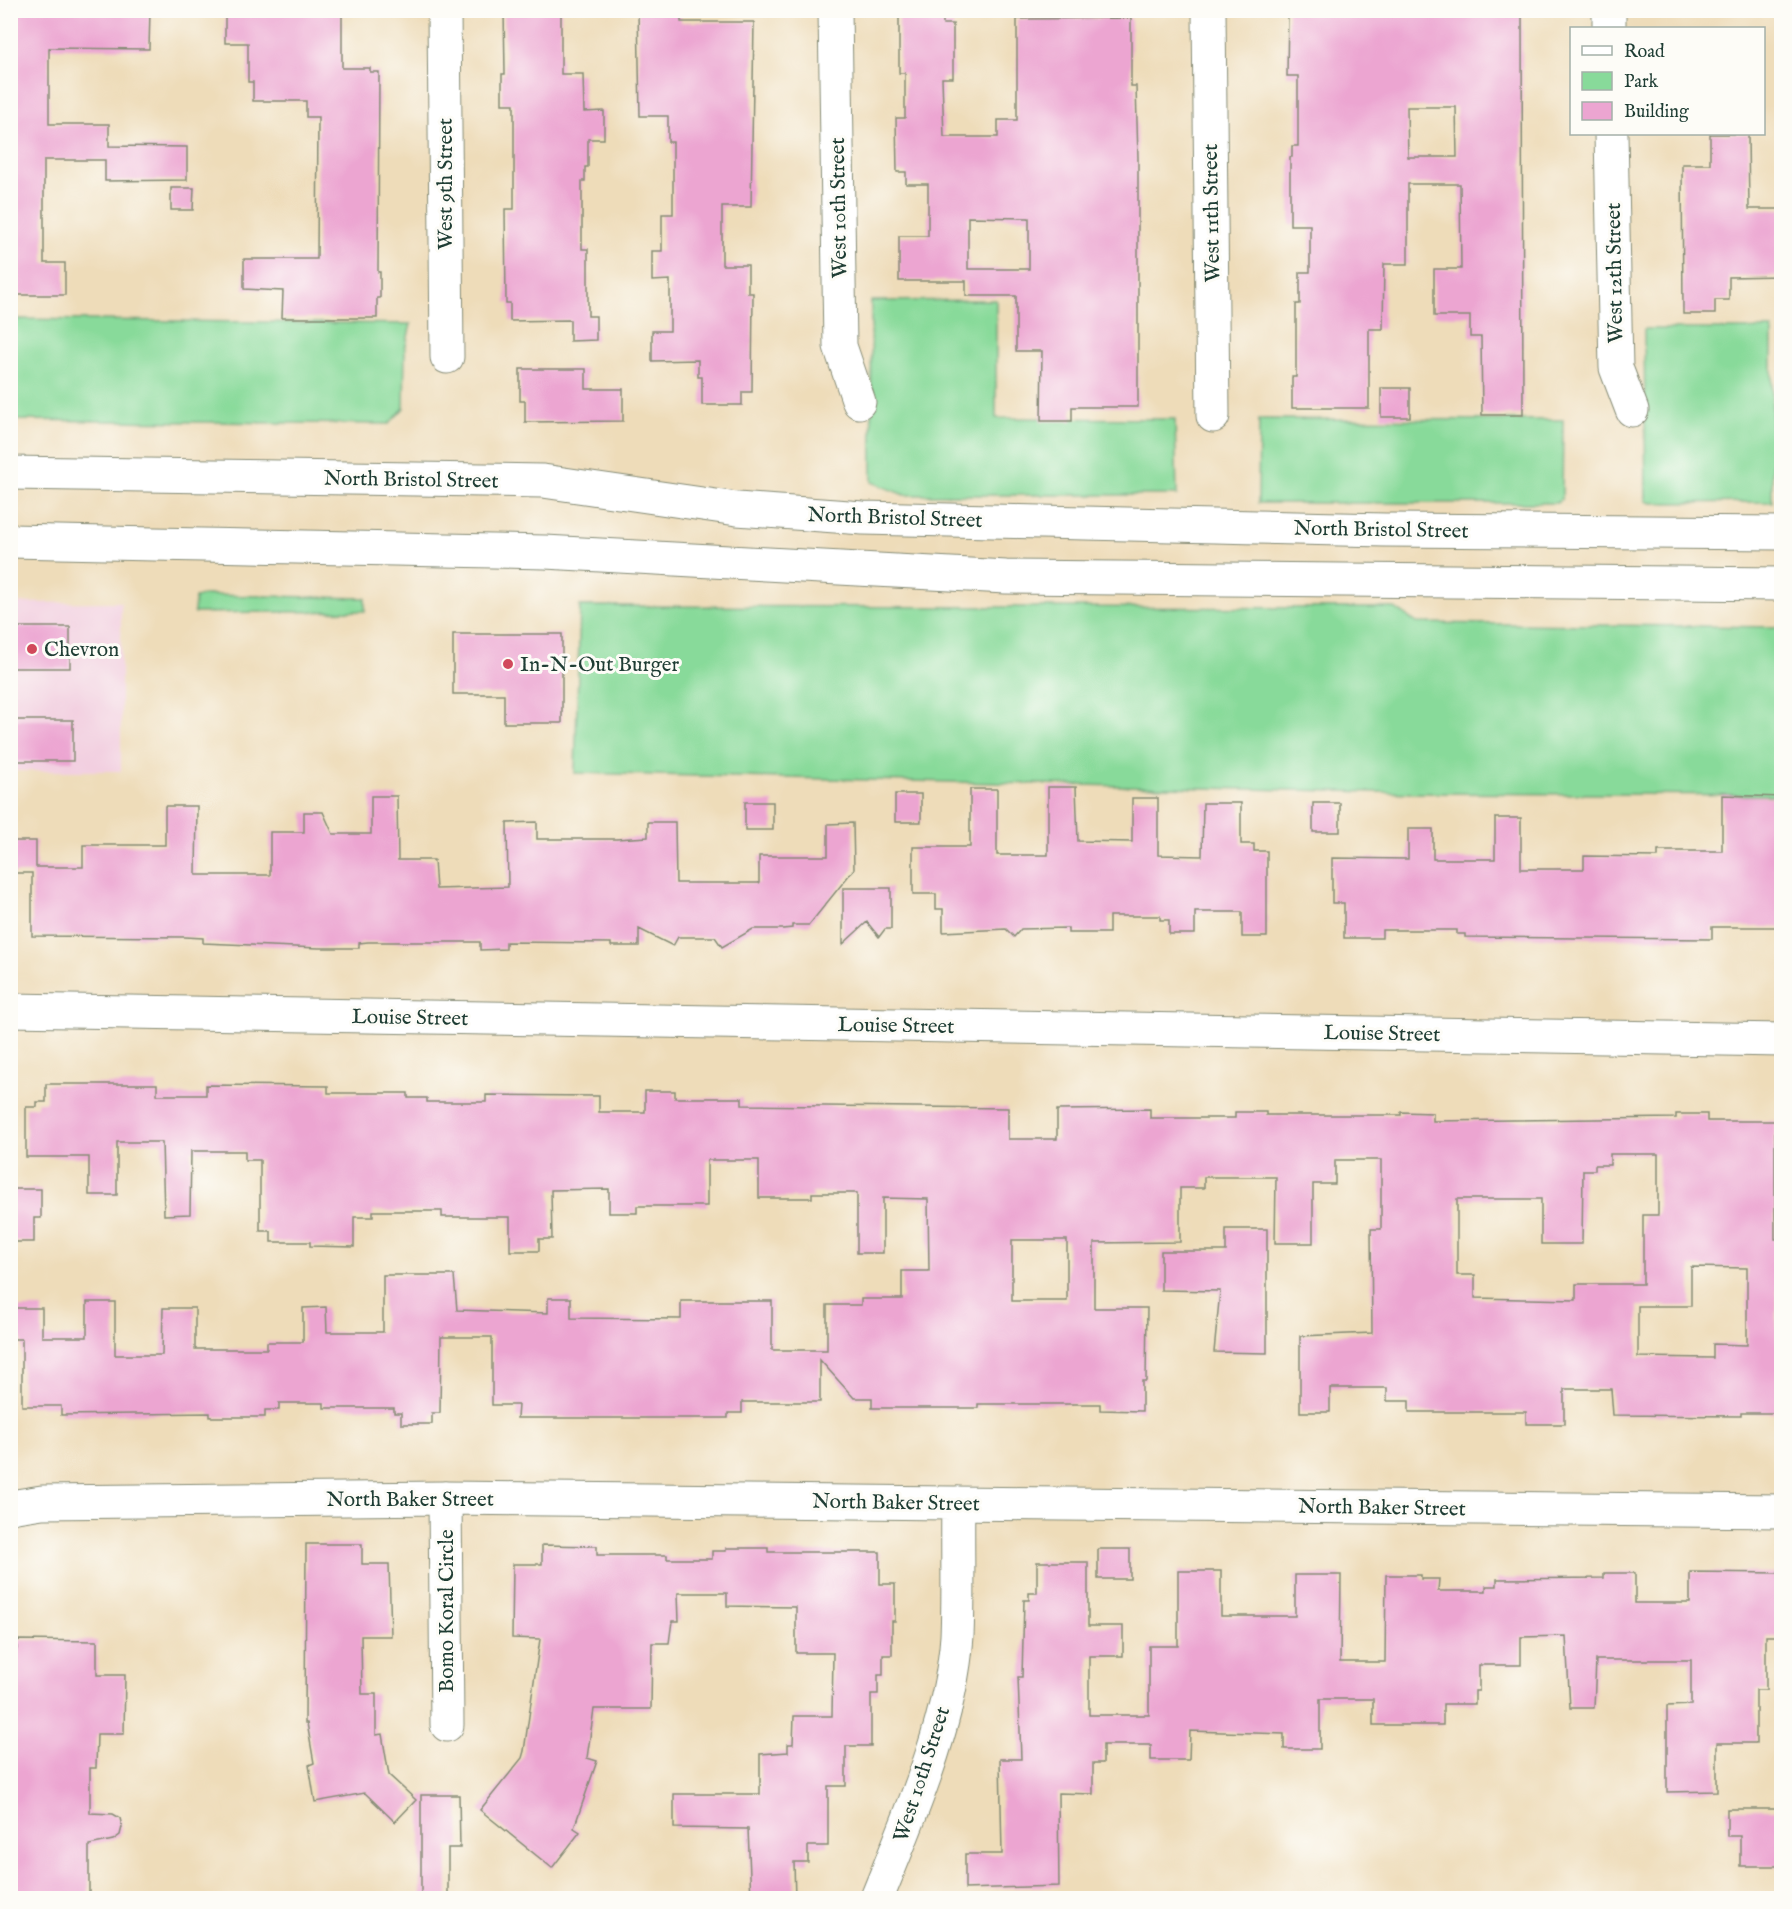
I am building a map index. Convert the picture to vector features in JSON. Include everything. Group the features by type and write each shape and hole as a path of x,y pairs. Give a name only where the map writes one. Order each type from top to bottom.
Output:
{"street":[{"name":"West 9th Street","path":"444,10 447,357"},
{"name":"West 10th Street","path":"835,10 840,346 859,402"},
{"name":"West 11th Street","path":"1209,10 1213,416"},
{"path":"1609,10 1609,27"},
{"name":"West 12th Street","path":"1611,135 1616,368 1632,411"},
{"name":"North Bristol Street","path":"10,473 543,481 737,509 863,518 1373,530 1782,533"},
{"path":"10,541 545,552 1006,577 1782,584"},
{"name":"Louise Street","path":"10,1010 1782,1040"},
{"name":"North Baker Street","path":"10,1507 42,1502 445,1498 1782,1511"},
{"name":"Bomo Koral Circle","path":"445,1498 447,1725"},
{"name":"West 10th Street","path":"877,1899 909,1818 941,1724 957,1638 958,1503"}],"shaded area":[{"path":"121,602 121,771 11,771 10,603"}],"green space":[{"path":"996,300 996,418 1175,419 1177,495 904,495 872,482 871,301"},
{"path":"11,319 411,324 405,349 404,408 389,424 11,420"},
{"path":"1644,329 1772,329 1772,502 1652,503 1646,501"},
{"path":"1259,419 1563,420 1562,499 1557,503 1258,503"},
{"path":"205,595 365,598 365,611 194,613 195,598"},
{"path":"580,606 1395,608 1417,623 1781,627 1781,795 1417,793 575,773"}],"building":[{"path":"10,10 150,10 149,49 49,48 49,124 109,124 109,146 187,147 187,180 105,181 105,160 44,160 44,263 65,263 65,295 10,295"},
{"path":"225,10 342,10 342,68 370,68 370,72 379,72 378,272 380,272 380,298 377,298 377,318 282,318 283,291 244,289 244,259 317,259 318,117 306,117 306,101 253,101 253,82 248,82 248,43 225,43"},
{"path":"504,10 561,10 561,74 583,74 584,112 604,111 604,139 588,139 588,167 585,167 585,181 582,181 582,249 588,249 588,316 596,316 596,340 570,341 570,320 510,321 510,303 506,303 505,209 514,209 514,104 502,104 502,74 505,74"},
{"path":"638,10 681,10 681,22 754,22 751,207 722,207 722,265 748,265 748,293 753,293 752,392 742,392 742,405 702,405 702,377 698,377 698,360 652,361 652,331 670,331 670,280 652,281 652,251 662,251 662,214 673,214 673,142 668,142 668,116 640,116"},
{"path":"899,10 943,10 943,24 953,24 953,78 942,78 944,137 998,137 998,120 1017,120 1017,19 1131,18 1131,86 1136,86 1138,158 1138,407 1072,407 1072,421 1041,421 1042,351 1016,351 1016,296 966,296 966,281 899,281 899,236 928,236 928,184 906,184 906,172 897,172 896,118 905,118 905,73 899,73","holes":["968,217 1029,218 1029,269 968,269"]},
{"path":"1288,10 1522,10 1523,415 1482,415 1481,337 1470,337 1470,316 1434,316 1434,269 1461,269 1460,184 1408,184 1408,264 1384,264 1383,329 1369,329 1369,408 1292,408 1292,377 1296,377 1296,304 1300,304 1300,272 1310,272 1310,225 1290,225 1290,157 1292,157 1292,146 1298,146 1298,76 1287,76","holes":["1407,107 1456,107 1457,157 1408,157"]},
{"path":"1710,135 1748,135 1749,209 1782,209 1782,276 1729,277 1729,300 1715,300 1715,314 1683,314 1682,164 1710,164"},
{"path":"171,188 194,188 193,210 171,210"},
{"path":"520,369 586,369 586,389 623,389 623,421 525,422 525,401 520,401"},
{"path":"1381,388 1410,388 1410,417 1381,417"},
{"path":"10,627 70,627 70,668 10,668"},
{"name":"In-N-Out Burger","path":"453,634 562,634 562,723 504,723 504,694 453,694"},
{"path":"10,720 73,720 73,761 10,761"},
{"path":"1048,787 1076,787 1078,841 1132,842 1132,798 1158,798 1158,855 1202,856 1203,803 1241,803 1241,844 1254,844 1254,851 1267,851 1267,937 1242,937 1242,912 1195,912 1195,934 1169,934 1169,920 1160,920 1160,916 1109,916 1109,933 1068,933 1068,928 1021,929 1014,937 1006,929 943,932 943,909 936,909 936,894 913,894 913,847 970,847 970,789 997,789 997,855 1048,855"},
{"path":"895,794 921,794 921,822 895,822"},
{"path":"1722,795 1782,797 1782,927 1712,927 1712,939 1465,937 1465,934 1457,934 1457,930 1382,930 1382,938 1344,938 1344,903 1332,903 1332,858 1408,859 1408,829 1433,829 1433,859 1495,859 1495,818 1521,818 1521,869 1584,869 1584,856 1658,857 1658,851 1722,851"},
{"path":"371,796 397,796 398,860 434,860 436,889 508,887 507,823 537,822 537,839 616,839 648,837 648,822 675,822 676,883 759,883 759,856 828,856 828,824 853,823 854,869 809,925 792,925 792,928 783,929 753,929 722,947 715,937 678,937 673,946 639,929 639,946 611,946 611,943 506,942 506,949 480,950 480,942 368,942 359,943 359,948 319,948 203,943 203,938 185,937 32,936 32,873 10,873 10,841 36,841 36,867 83,867 83,845 165,845 165,806 197,806 196,875 270,875 270,832 304,832 304,812 323,812 333,834 371,834"},
{"path":"745,802 773,802 773,830 745,830"},
{"path":"1313,803 1340,803 1340,832 1313,832"},
{"path":"843,888 891,888 891,929 885,929 879,937 867,922 843,944"},
{"path":"46,1084 157,1084 157,1095 206,1095 206,1085 328,1086 328,1093 408,1093 408,1098 427,1098 427,1102 486,1102 486,1095 599,1096 599,1112 645,1112 645,1091 675,1091 675,1098 742,1098 742,1105 1008,1108 1008,1139 1057,1139 1057,1110 1150,1109 1150,1118 1235,1118 1235,1112 1266,1112 1266,1115 1401,1115 1401,1112 1433,1113 1433,1121 1676,1118 1676,1114 1707,1114 1707,1121 1775,1121 1775,1239 1782,1239 1782,1266 1777,1266 1777,1346 1782,1346 1782,1413 1741,1413 1741,1416 1613,1415 1611,1389 1564,1389 1564,1424 1526,1424 1526,1412 1409,1412 1409,1401 1387,1401 1387,1388 1330,1388 1330,1412 1300,1412 1300,1336 1372,1333 1371,1229 1381,1229 1381,1160 1335,1160 1335,1184 1313,1184 1313,1243 1275,1243 1276,1177 1204,1177 1204,1188 1180,1188 1180,1242 1094,1243 1094,1308 1147,1308 1146,1381 1142,1381 1142,1411 1100,1410 1100,1404 978,1404 978,1408 872,1408 872,1398 854,1398 820,1360 820,1402 742,1402 742,1413 728,1413 728,1418 517,1418 518,1405 492,1405 492,1337 441,1337 440,1413 432,1413 432,1424 401,1424 401,1413 394,1413 394,1408 324,1408 324,1403 279,1403 279,1410 265,1410 265,1417 210,1417 210,1413 61,1415 61,1406 22,1406 22,1339 10,1339 10,1308 42,1308 42,1337 87,1337 87,1302 115,1302 115,1355 162,1355 163,1308 195,1308 195,1349 267,1349 267,1342 303,1342 303,1308 326,1307 327,1332 383,1332 383,1275 454,1275 457,1310 548,1313 548,1298 571,1298 571,1318 681,1319 681,1301 772,1301 772,1350 827,1350 827,1305 861,1305 861,1299 902,1299 902,1271 929,1271 928,1199 883,1198 883,1253 857,1253 857,1193 812,1193 812,1198 759,1198 759,1160 707,1160 707,1206 637,1206 637,1213 609,1213 609,1189 551,1190 552,1239 539,1239 539,1251 510,1251 510,1217 442,1217 442,1211 373,1211 373,1217 354,1217 354,1247 310,1246 310,1242 271,1242 271,1231 260,1231 260,1160 245,1160 245,1151 191,1151 190,1214 164,1215 162,1142 117,1142 117,1195 89,1195 89,1157 26,1157 26,1107 37,1107 37,1102 46,1102","holes":["1610,1154 1658,1154 1658,1215 1643,1215 1643,1284 1576,1284 1576,1300 1475,1298 1475,1275 1457,1275 1457,1199 1541,1199 1541,1244 1582,1244 1583,1170 1595,1170 1595,1165 1610,1165","1012,1240 1067,1240 1067,1301 1012,1301","1691,1267 1747,1268 1747,1345 1713,1344 1713,1358 1638,1357 1638,1306 1691,1306"]},
{"path":"10,1189 41,1189 41,1218 34,1218 34,1242 10,1242"},
{"path":"1226,1229 1267,1229 1267,1353 1214,1352 1220,1291 1161,1290 1161,1251 1226,1251"},
{"path":"306,1544 362,1544 362,1564 389,1564 391,1636 361,1636 362,1694 376,1694 376,1735 382,1734 389,1775 416,1800 395,1822 365,1793 315,1802 309,1765 314,1763 307,1723 305,1723"},
{"path":"542,1545 597,1546 597,1555 667,1555 667,1559 712,1559 712,1551 726,1551 726,1548 768,1548 768,1552 880,1552 880,1584 895,1584 895,1621 892,1621 892,1655 883,1655 883,1675 878,1675 878,1694 871,1694 871,1746 846,1746 846,1786 828,1786 828,1846 808,1846 808,1862 794,1862 795,1899 751,1899 748,1829 674,1828 674,1794 760,1794 760,1754 788,1752 788,1744 793,1744 794,1716 832,1716 833,1653 796,1653 796,1607 727,1606 727,1593 678,1593 679,1621 672,1621 669,1643 652,1643 651,1709 594,1709 587,1758 597,1761 574,1828 580,1832 552,1868 480,1810 522,1758 524,1751 540,1639 512,1638 513,1564 542,1564"},
{"path":"1098,1549 1130,1549 1130,1579 1098,1579"},
{"path":"1037,1562 1088,1562 1088,1626 1123,1626 1123,1656 1089,1656 1089,1715 1149,1715 1149,1646 1178,1646 1178,1571 1221,1571 1221,1616 1295,1616 1295,1575 1341,1575 1340,1662 1385,1662 1386,1575 1421,1575 1421,1579 1439,1579 1438,1591 1486,1591 1486,1586 1497,1586 1497,1579 1604,1578 1604,1573 1635,1573 1635,1603 1690,1603 1690,1572 1782,1573 1782,1636 1766,1636 1766,1690 1756,1690 1756,1743 1717,1743 1717,1791 1667,1792 1667,1706 1691,1705 1691,1660 1596,1660 1594,1708 1570,1708 1566,1636 1521,1637 1521,1665 1479,1665 1479,1691 1475,1691 1475,1704 1443,1704 1443,1725 1373,1725 1373,1699 1320,1699 1320,1749 1284,1749 1284,1734 1190,1731 1189,1760 1151,1760 1151,1745 1103,1745 1103,1763 1093,1763 1093,1794 1058,1793 1059,1886 965,1889 965,1854 1002,1854 1000,1759 1021,1759 1018,1677 1022,1677 1024,1600 1029,1600 1029,1593 1037,1593"},
{"path":"17,1640 97,1641 97,1675 125,1675 124,1734 97,1734 96,1768 90,1768 90,1813 113,1814 120,1818 122,1827 120,1835 113,1840 89,1845 89,1899 10,1899 10,1649 17,1649"},
{"path":"421,1795 459,1795 460,1848 448,1848 448,1899 421,1899"},
{"path":"1727,1809 1782,1809 1780,1866 1740,1866 1740,1836 1727,1836"}],"place":[{"name":"Chevron","path":"32,649"},
{"name":"In-N-Out Burger","path":"508,664"}]}
